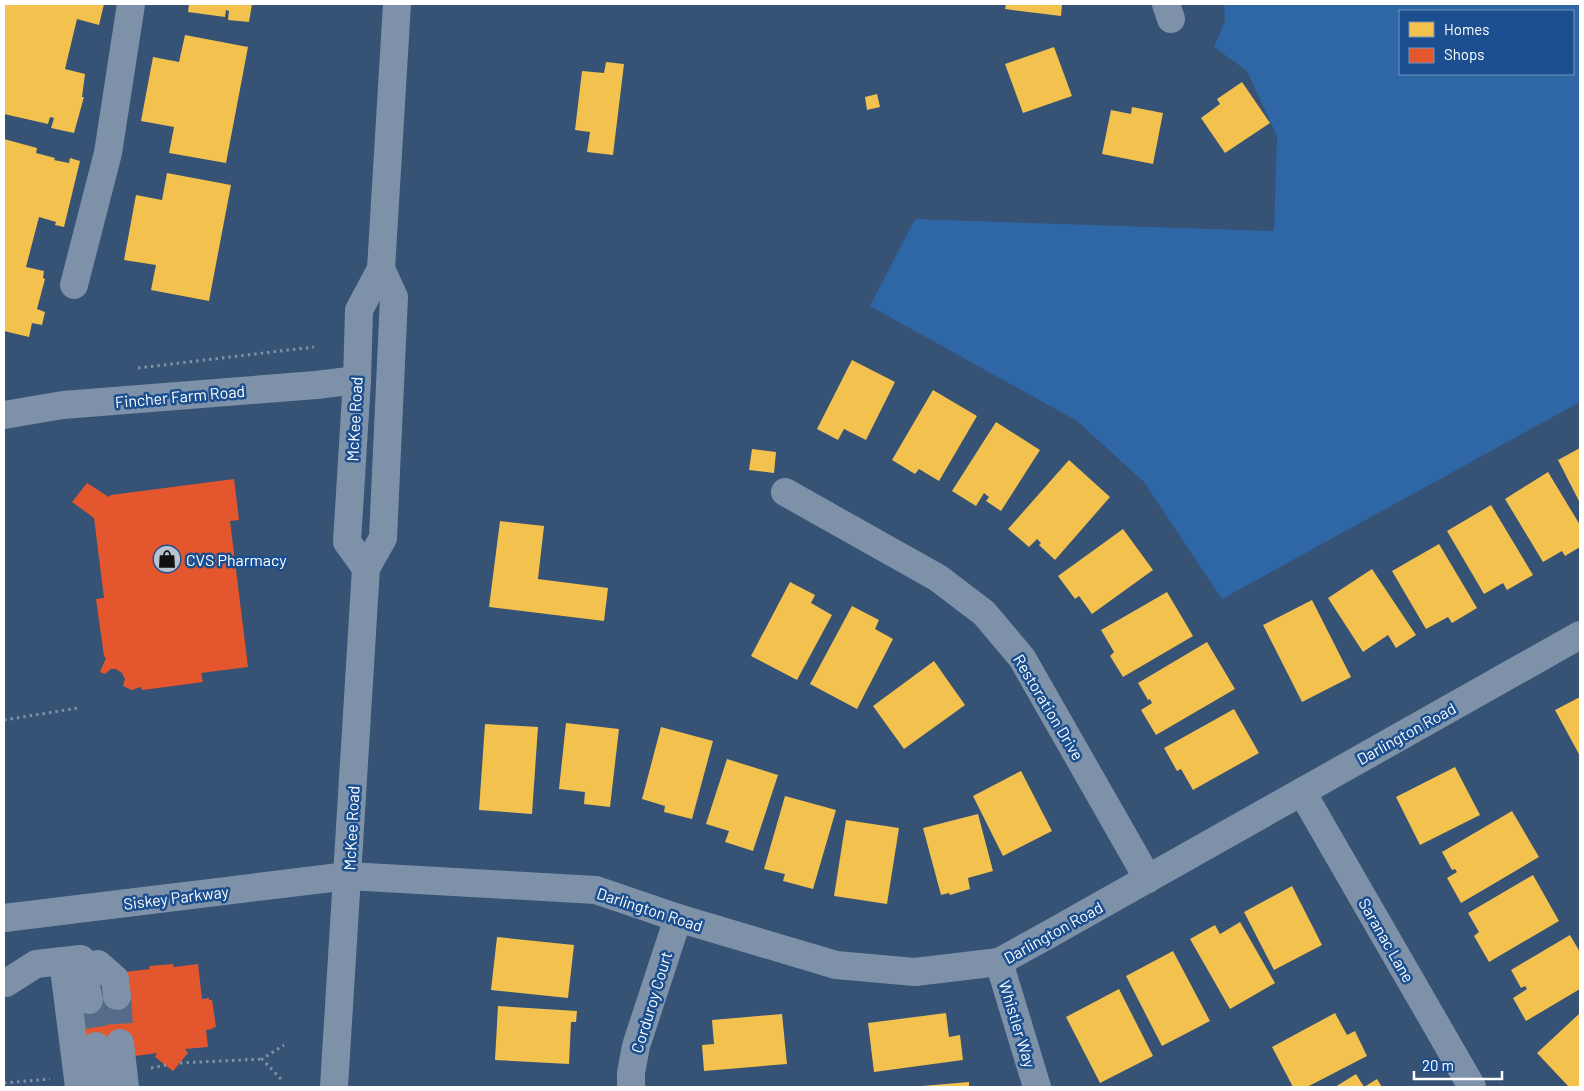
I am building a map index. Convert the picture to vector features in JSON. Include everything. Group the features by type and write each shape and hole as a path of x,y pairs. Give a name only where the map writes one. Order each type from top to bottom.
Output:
{"street":[{"path":"74,285 108,153 131,4"},
{"name":"McKee Road","path":"366,568 347,542 357,380 359,310 381,269 397,4"},
{"name":"McKee Road","path":"334,1087 366,568 383,538 384,529 394,297 381,269"},
{"name":"Fincher Farm Road","path":"4,415 63,405 316,385 357,380"},
{"name":"Restoration Drive","path":"785,492 938,578 984,613 1022,658 1148,879"},
{"name":"Darlington Road","path":"348,876 596,890 678,918 836,965 916,972 999,962 1580,634"},
{"name":"Saranac Lane","path":"1302,792 1472,1087"},
{"name":"Siskey Parkway","path":"4,918 348,876"},
{"name":"Corduroy Court","path":"631,1087 631,1073 636,1046 678,918"},
{"path":"6,983 36,964 81,961"},
{"path":"81,961 103,998"},
{"path":"79,1087 81,961"},
{"name":"Whistler Way","path":"999,962 1037,1087"},
{"path":"107,1087 109,1044"},
{"path":"109,1044 117,1087"},
{"path":"109,1044 125,1087"}],"path":[{"path":"137,368 314,347"},
{"path":"4,720 78,708"},
{"path":"180,1063 262,1059 284,1045"},
{"path":"262,1059 281,1079"}],"shaded area":[{"path":"1224,4 1580,4 1580,402 1222,599 1144,482 1077,421 870,306 915,219 1274,231 1277,136 1247,71 1214,47 1225,21"}],"building: Homes":[{"path":"4,4 104,4 99,25 77,19 65,69 85,74 82,97 84,97 74,133 51,128 54,118 50,117 48,124 4,114"},
{"path":"189,4 252,4 249,22 228,20 229,11 226,10 225,17 188,12"},
{"path":"1006,4 1062,4 1061,16 1005,9"},
{"path":"185,35 248,47 226,163 169,153 174,127 141,121 153,57 179,62"},
{"path":"1054,47 1072,96 1023,113 1005,64"},
{"path":"606,62 624,64 613,155 587,152 590,132 575,130 582,71 604,73"},
{"path":"1242,82 1270,123 1225,153 1201,118 1220,104 1217,99"},
{"path":"877,94 880,107 867,110 865,97"},
{"path":"1132,107 1163,113 1153,164 1102,154 1111,110 1131,114"},
{"path":"4,139 37,148 36,153 55,158 54,160 69,163 70,158 80,161 64,227 55,225 56,222 39,217 26,267 44,271 43,278 45,279 37,309 45,312 42,325 32,323 29,337 4,331"},
{"path":"167,173 231,185 209,301 151,290 156,265 124,260 136,195 162,200"},
{"path":"852,360 895,382 866,440 844,429 838,440 817,429"},
{"path":"933,390 977,416 939,481 919,469 915,474 892,460"},
{"path":"996,422 1040,450 1001,511 986,501 989,497 984,493 976,506 952,491"},
{"path":"1580,448 1580,503 1558,460"},
{"path":"752,449 776,452 774,473 749,470"},
{"path":"1069,460 1110,497 1055,560 1039,545 1041,543 1037,539 1029,547 1008,529"},
{"path":"1548,472 1580,525 1580,547 1565,556 1562,551 1543,562 1505,499"},
{"path":"1491,505 1533,575 1507,590 1503,583 1484,594 1447,531"},
{"path":"500,521 544,526 538,579 608,588 604,621 489,607"},
{"path":"1123,529 1153,570 1092,614 1079,596 1075,599 1058,576"},
{"path":"1439,544 1477,608 1452,623 1448,617 1426,629 1392,571"},
{"path":"1372,569 1416,635 1396,648 1388,635 1363,652 1328,598"},
{"path":"790,582 815,595 811,603 832,615 797,680 751,656"},
{"path":"1167,592 1193,636 1123,677 1110,656 1114,652 1101,630"},
{"path":"1312,600 1351,677 1302,702 1263,625"},
{"path":"852,606 879,620 875,629 893,639 857,709 810,684"},
{"path":"1207,642 1235,689 1156,735 1141,710 1152,703 1150,699 1148,700 1138,683"},
{"path":"934,661 965,705 904,749 873,706"},
{"path":"1580,697 1580,756 1555,710"},
{"path":"1234,709 1259,753 1193,790 1181,769 1177,771 1164,748"},
{"path":"566,723 619,729 610,807 584,804 585,792 559,789"},
{"path":"485,724 538,727 532,814 479,810"},
{"path":"661,727 713,741 692,819 664,812 665,806 642,799"},
{"path":"727,759 778,775 753,851 725,842 729,831 706,824"},
{"path":"1455,767 1480,815 1420,845 1396,797"},
{"path":"1021,771 1052,831 1003,856 973,796"},
{"path":"785,796 836,810 813,889 783,881 785,874 764,869"},
{"path":"1512,811 1539,857 1461,903 1447,878 1457,872 1455,869 1452,870 1442,852"},
{"path":"978,814 993,871 968,878 970,889 950,895 949,893 941,895 923,828"},
{"path":"846,820 899,828 887,904 834,896"},
{"path":"1533,875 1559,921 1489,962 1474,936 1479,932 1468,913"},
{"path":"1292,886 1322,945 1274,970 1244,912"},
{"path":"1240,922 1275,983 1230,1009 1190,939 1215,925 1220,934"},
{"path":"1570,935 1580,952 1580,989 1526,1021 1513,998 1527,989 1525,986 1521,988 1511,970"},
{"path":"497,937 574,945 568,998 491,990"},
{"path":"1173,951 1210,1021 1162,1046 1126,976"},
{"path":"1119,989 1153,1056 1100,1083 1066,1017"},
{"path":"498,1006 577,1011 576,1022 571,1022 569,1064 495,1060"},
{"path":"946,1013 949,1037 960,1035 963,1060 874,1072 868,1023"},
{"path":"1335,1013 1347,1035 1355,1031 1367,1056 1307,1087 1293,1087 1272,1047"},
{"path":"1580,1013 1580,1085 1578,1087 1569,1087 1537,1053"},
{"path":"782,1014 787,1064 704,1071 702,1045 714,1044 712,1020"},
{"path":"1356,1074 1364,1087 1335,1087"},
{"path":"1377,1079 1382,1087 1364,1087"},
{"path":"969,1082 969,1087 922,1087 922,1086"}],"building: Shops":[{"name":"CVS Pharmacy","path":"234,479 239,520 230,521 248,667 201,673 203,682 143,690 140,687 132,690 123,686 125,679 122,673 116,669 111,669 105,674 100,672 106,658 104,656 96,599 104,598 94,518 72,502 87,483 109,497 111,495"},
{"path":"173,964 174,967 198,964 202,999 209,998 209,1000 212,1000 216,1027 206,1030 208,1047 185,1049 188,1053 173,1071 155,1057 157,1053 135,1056 133,1041 79,1048 74,1001 128,995 125,972 150,969 149,966"}],"tunnel":[{"path":"117,996 120,1043"},
{"path":"89,1000 96,1046"}],"place":[{"name":"CVS Pharmacy","path":"167,559"}]}
